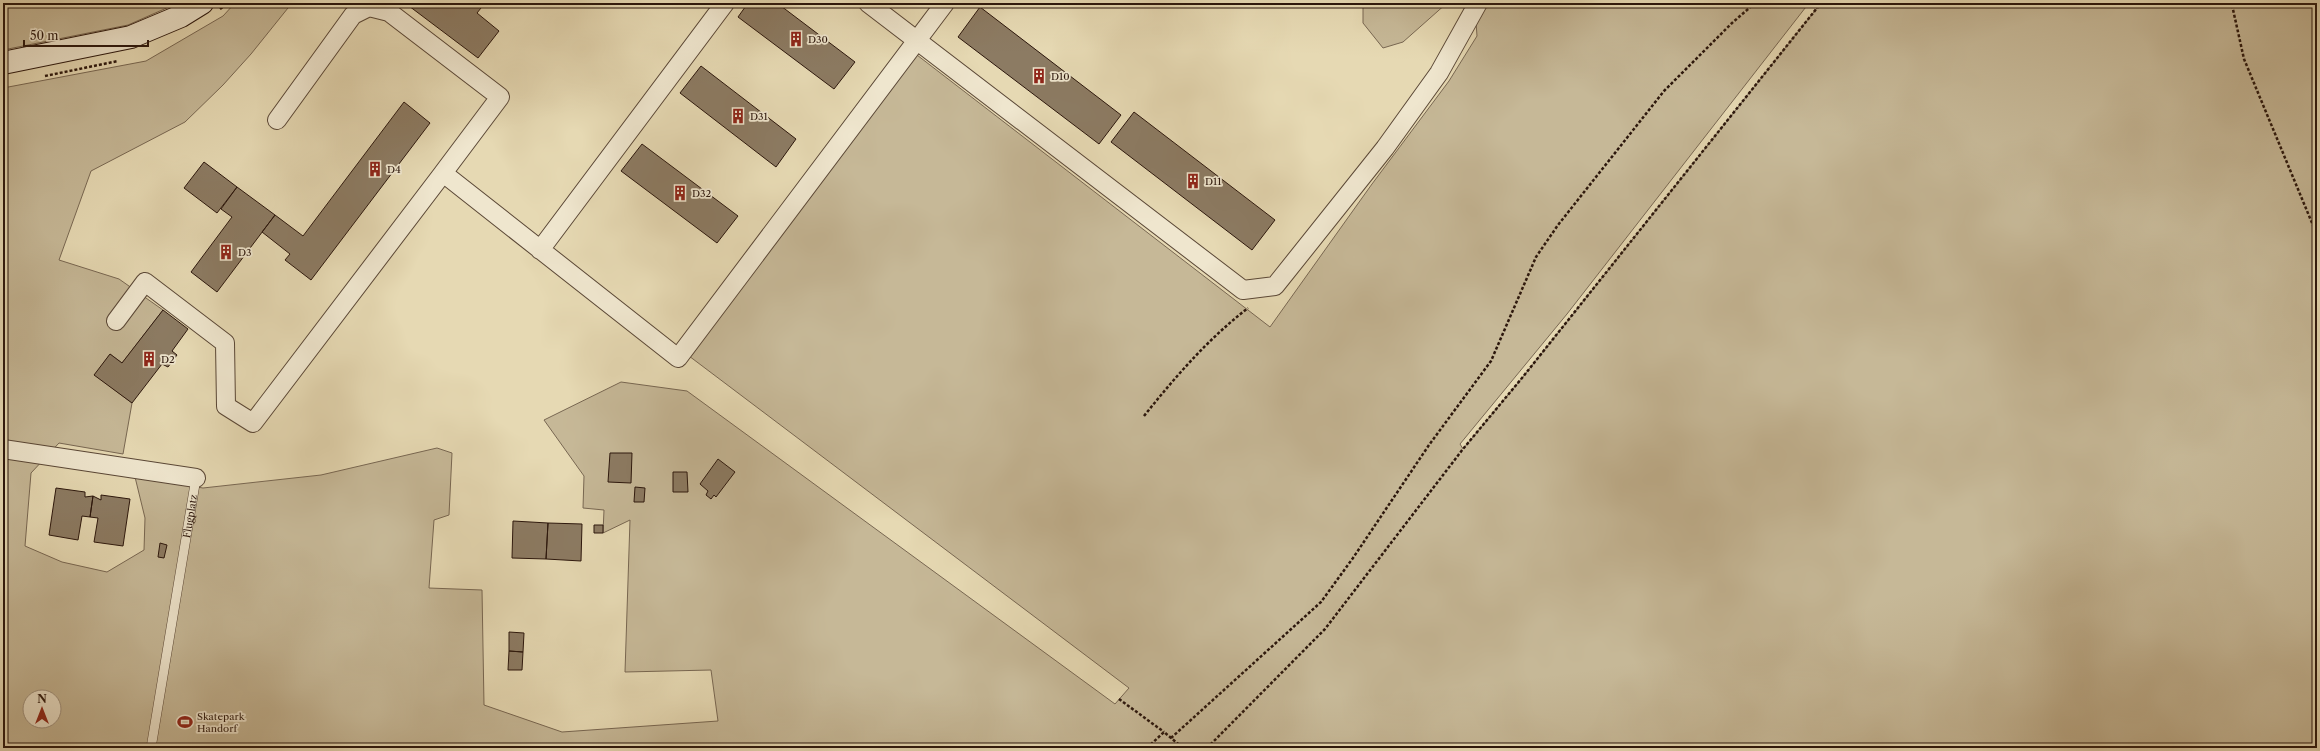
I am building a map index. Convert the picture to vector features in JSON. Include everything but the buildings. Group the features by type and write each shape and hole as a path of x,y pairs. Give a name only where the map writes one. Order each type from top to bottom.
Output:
{"street":[{"path":"3,64 131,37 181,16 202,3"},
{"path":"540,250 725,3"},
{"path":"868,3 1243,290 1275,286 1385,148 1439,73 1478,3"},
{"path":"443,174 678,358 945,3"},
{"path":"116,321 145,282 225,343 226,406 252,424 500,97 388,12 369,7 353,15 277,120"},
{"name":"Flugplatz","path":"3,449 196,478"}],"lane":[{"name":"Flugplatz","path":"151,748 196,478"}],"path":[{"path":"1171,738 1321,602 1430,445 1492,361 1536,257 1558,225 1664,91 1732,23 1755,3"},
{"path":"1207,748 1325,630 1464,449 1537,360 1821,3"},
{"path":"2228,3 2233,4 2244,59 2317,235"},
{"path":"1144,416 1185,365 1231,321 1250,306"},
{"path":"1120,699 1184,748"},
{"path":"1147,748 1164,732"}],"shaded area":[{"path":"3,3 178,3 128,25 3,50"},
{"path":"235,3 292,3 251,54 223,85 185,122 91,171 59,260 119,279 163,310 122,363 110,354 95,375 132,403 123,454 59,443 31,473 25,546 62,562 107,572 144,550 145,518 135,477 203,488 321,475 437,448 452,453 449,515 434,520 429,588 482,590 484,705 562,732 718,721 711,670 625,672 630,520 603,533 604,510 583,508 584,476 544,420 621,382 687,391 1115,704 1129,688 689,356 917,55 1270,327 1372,184 1449,81 1477,36 1475,8 1478,3 1809,3 1567,314 1460,444 1463,449 1522,378 1821,3 2228,3 2232,5 2233,3 2317,3 2317,748 3,748 3,88 146,61 223,16"},
{"path":"1363,3 1447,3 1403,42 1383,48 1363,23"}],"place":[{"name":"D30","path":"796,39"},
{"name":"D10","path":"1039,76"},
{"name":"D31","path":"738,116"},
{"name":"D4","path":"375,169"},
{"name":"D11","path":"1193,181"},
{"name":"D32","path":"680,193"},
{"name":"D3","path":"226,252"},
{"name":"D2","path":"149,359"},
{"name":"Skatepark Handorf","path":"185,722"}]}
